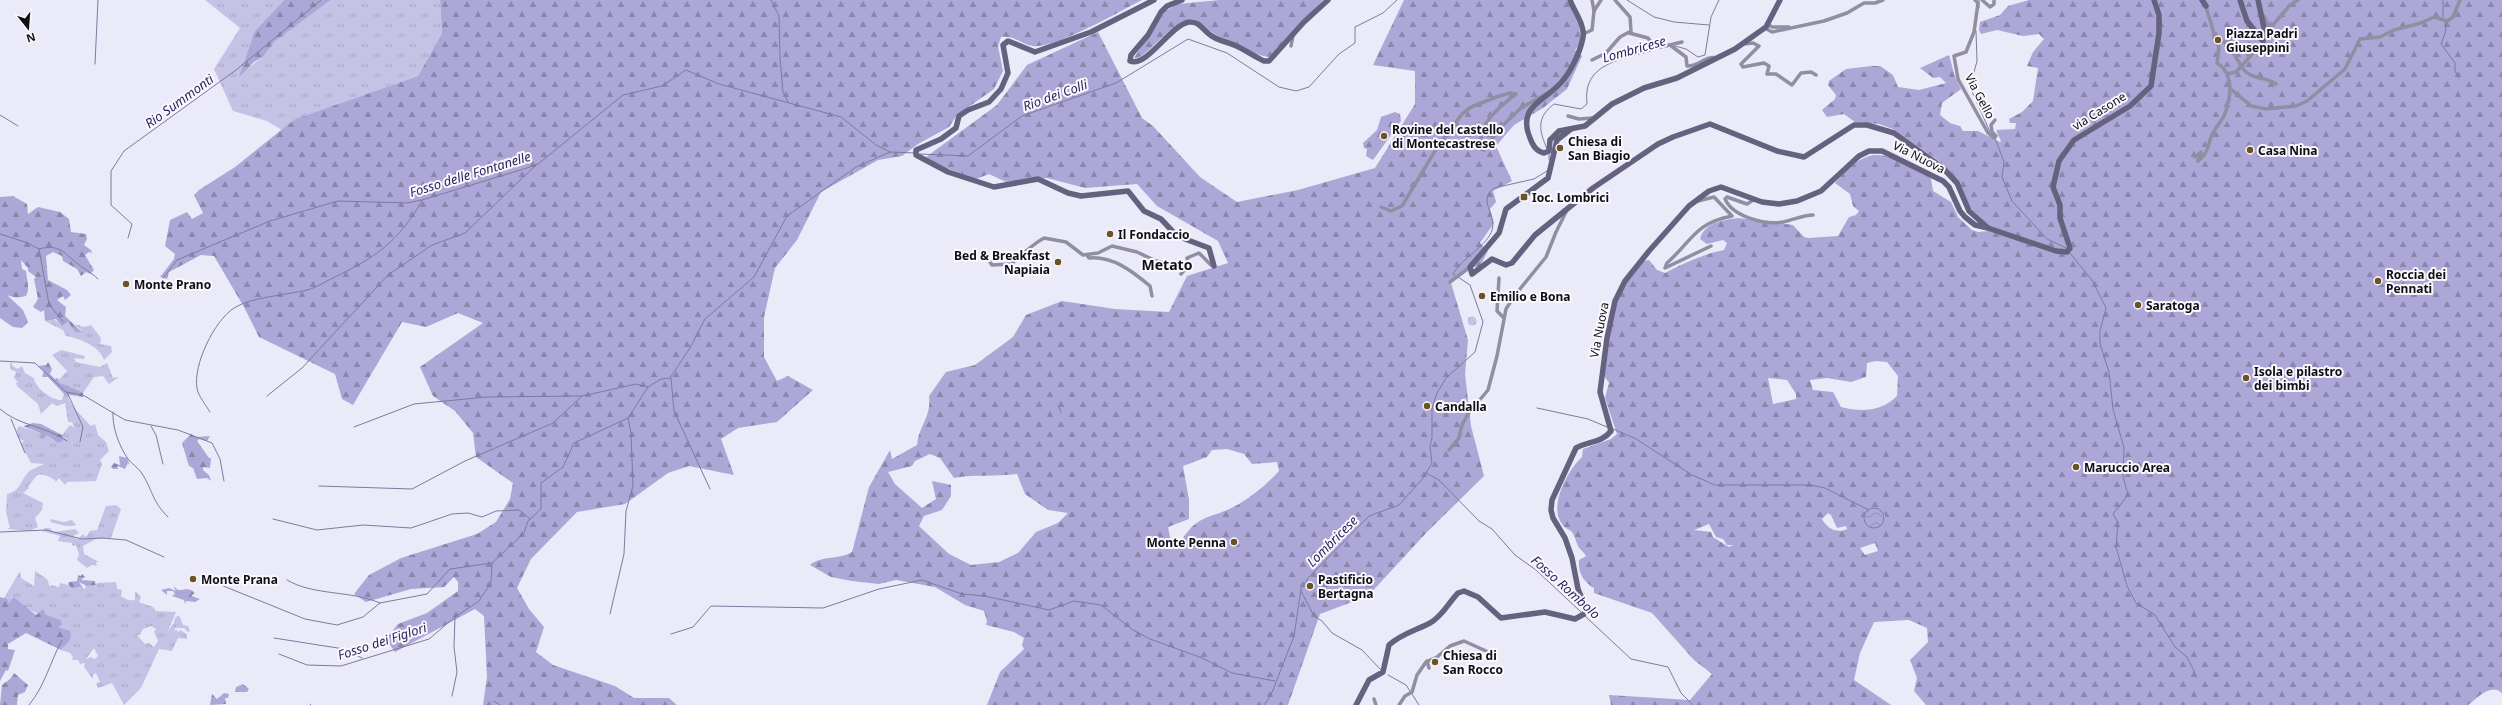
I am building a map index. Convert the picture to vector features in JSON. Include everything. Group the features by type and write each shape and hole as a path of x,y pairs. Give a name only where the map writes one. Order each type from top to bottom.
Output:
{"street":[{"path":"1154,0 1091,32 1035,52 1008,41 1003,45 1008,73 1001,89 989,102 968,110 960,116 956,128 916,153 957,175 994,187 1038,179 1068,193 1081,196 1128,191 1144,211 1161,219 1177,236 1209,248 1213,265"},
{"path":"1182,0 1167,6 1161,12 1148,35 1131,55 1130,61 1135,62 1145,57 1167,35 1184,23 1192,22 1199,23 1210,36 1234,45 1264,61 1271,60 1293,35 1328,0"},
{"path":"1570,0 1583,34 1580,46 1564,79 1532,108 1526,117 1525,126 1534,147 1546,152 1550,140 1556,133 1585,126 1601,115 1612,104 1649,86 1676,78 1742,44 1766,26 1780,0"},
{"path":"1583,34 1592,30 1594,11 1592,0"},
{"path":"1594,11 1601,0"},
{"path":"1615,0 1630,17 1632,27 1628,34"},
{"path":"1766,26 1790,27 1843,15 1863,1 1875,3 1883,0"},
{"name":"Via Gello","path":"1975,0 1978,3 1972,41 1966,52 1954,56 1955,68 1986,129 1995,138 1991,128 1995,120"},
{"path":"1982,0 1990,7 1994,4 1994,0"},
{"name":"via Casone","path":"1988,228 2056,251 2068,250 2060,218 2060,204 2053,187 2059,161 2074,140 2130,106 2150,86 2159,33 2159,15 2154,0"},
{"path":"2202,0 2206,6 2209,22 2214,30 2214,38 2218,47 2217,63 2226,74 2232,90 2251,106 2266,109 2296,106 2307,101 2345,69 2360,39 2380,37 2394,30 2421,23 2434,17 2447,21 2453,17 2460,0"},
{"path":"2240,0 2247,21 2263,41 2265,38 2258,0"},
{"path":"2260,7 2268,25 2273,25 2290,5 2298,0"},
{"path":"1592,60 1606,53 1620,37 1628,34 1648,38 1653,42 1661,44 1663,40"},
{"path":"1291,46 1293,35"},
{"path":"2214,38 2222,40 2226,43 2234,36"},
{"path":"2222,40 2247,73 2270,79 2276,84"},
{"path":"1653,42 1655,48"},
{"path":"1638,52 1682,42"},
{"path":"1742,44 1753,43 1759,46 1741,64 1742,67 1764,63 1769,66 1767,74 1776,74 1792,85 1801,73 1812,72 1816,75"},
{"path":"2226,74 2234,73 2242,66 2249,56 2252,56 2256,50 2267,44"},
{"path":"1670,45 1686,57 1687,66 1692,66 1712,56 1717,58"},
{"path":"2233,53 2242,48 2249,56"},
{"path":"2195,157 2201,152 2198,161 2206,153 2211,137 2223,117 2232,90"},
{"path":"1381,207 1391,211 1402,206 1452,126 1471,107 1498,96 1510,93 1516,94 1493,115 1484,127 1479,142 1481,149 1484,150 1499,129 1521,108 1547,94"},
{"path":"1568,116 1584,120 1601,115"},
{"name":"Via Nuova","path":"1470,267 1472,274 1492,259 1506,265 1512,263 1535,235 1564,210 1646,152 1673,137 1703,125 1716,125 1777,151 1804,157 1819,149 1848,128 1861,124 1894,133 1943,168 1957,183 1969,211 1988,228"},
{"path":"1450,282 1461,272 1470,267 1499,233 1506,209 1548,178 1557,140 1571,129"},
{"name":"Via Nuova","path":"1356,705 1369,680 1383,672 1389,645 1418,627 1432,622 1450,605 1458,593 1464,591 1478,597 1501,618 1545,612 1574,619 1581,617 1584,614 1586,608 1578,589 1570,552 1565,538 1553,518 1552,500 1576,448 1607,436 1610,431 1600,392 1607,338 1615,300 1632,272 1691,204 1709,191 1721,187 1755,199 1779,204 1797,201 1821,191 1859,156 1869,151 1882,151 1943,181 1949,187 1960,211 1975,225 1988,228"},
{"path":"1691,204 1714,197 1732,216 1717,218 1701,228 1667,262 1665,268 1711,246"},
{"path":"1755,199 1747,204 1727,197 1725,199 1738,213 1755,220 1782,222 1813,215"},
{"path":"1449,450 1459,438 1462,426 1468,414 1488,390 1497,356 1503,317 1515,295 1546,257 1566,212 1564,210"},
{"path":"995,259 990,262 992,265 1012,264 1016,257 1031,249 1044,238 1066,242 1080,254 1087,255 1089,258 1108,258 1150,286 1152,296"},
{"path":"1087,255 1112,246 1137,252 1156,261 1187,267"},
{"path":"1181,274 1189,266 1187,258 1199,253 1213,265"},
{"path":"1499,278 1497,311 1503,317"},
{"path":"1399,705 1405,696 1412,692 1417,675 1427,660 1437,657 1450,646 1464,641 1486,651"},
{"path":"1427,660 1429,668"},
{"path":"1374,699 1376,705"}],"green space":[{"path":"205,0 284,0 255,31 247,69 263,57 274,42 331,0 440,0 442,33 418,76 295,119 282,130 267,121 233,111 214,69 240,28"},
{"path":"284,0 331,0 274,42 263,57 254,62 239,77 255,31"},
{"path":"440,0 1142,0 1104,20 1056,42 1033,46 1014,38 1001,37 998,46 1003,71 994,89 957,115 949,127 918,144 902,156 878,160 821,192 797,240 775,268 764,317 764,357 777,381 788,376 813,390 777,422 738,428 721,439 734,475 689,466 668,473 625,504 577,512 531,559 517,588 529,609 544,627 536,652 553,665 615,686 634,698 669,698 677,705 483,705 487,677 484,616 475,609 395,652 386,639 398,624 427,613 458,591 458,582 454,577 444,587 411,589 366,602 354,594 369,575 401,558 477,534 496,522 510,499 513,483 476,457 473,433 455,411 433,396 420,367 483,323 458,313 426,327 402,322 353,405 342,399 335,374 259,337 244,307 214,256 201,255 169,272 167,279 160,277 174,259 175,254 165,246 170,220 187,212 192,219 203,213 194,195 199,190 235,167 295,119 418,76 442,33"},
{"path":"1220,0 1323,0 1269,57 1262,56 1237,46 1213,33 1198,21 1190,19 1175,26 1145,53 1134,58 1165,11 1178,4"},
{"path":"1404,0 1567,0 1579,25 1581,43 1575,50 1582,56 1567,89 1543,108 1514,125 1496,146 1512,181 1493,191 1496,202 1490,209 1494,223 1480,243 1488,251 1480,266 1465,269 1451,283 1468,340 1465,374 1471,426 1484,476 1427,532 1368,596 1320,614 1288,705 987,705 1000,672 1024,649 1022,645 1024,638 1014,632 986,625 987,621 984,611 965,605 935,587 896,580 879,584 852,581 831,577 810,565 820,560 842,556 852,552 869,487 890,450 892,459 917,445 929,410 929,396 946,372 975,365 1013,337 1026,315 1062,301 1115,309 1169,312 1187,276 1228,263 1218,241 1157,206 1137,184 1085,188 1047,178 1006,182 989,174 976,179 938,165 926,157 997,105 1027,65 1098,32 1142,118 1153,126 1200,177 1237,202 1298,190 1375,168 1415,104 1415,71 1373,65","holes":["1227,449 1244,454 1252,464 1277,462 1279,471 1245,501 1199,521 1193,526 1180,543 1171,542 1168,527 1189,519 1189,500 1183,466 1207,457 1212,450","930,454 940,458 954,478 1017,474 1025,494 1048,510 1068,513 1058,523 1036,532 1018,553 999,562 971,565 949,554 919,526 924,516 942,510 951,496 951,485 932,481 936,499 922,508 895,484 888,472 912,466 915,461"]},
{"path":"2029,0 2502,0 2502,693 2498,690 2489,690 2468,705 1926,705 1914,691 1917,678 1910,660 1928,642 1927,628 1909,620 1874,622 1860,653 1854,680 1891,705 1611,705 1609,695 1690,700 1712,674 1694,660 1652,613 1594,593 1594,588 1584,579 1579,569 1579,560 1586,556 1578,546 1572,532 1563,525 1558,516 1558,498 1571,470 1582,457 1583,449 1611,439 1617,434 1605,398 1609,383 1604,376 1608,341 1613,318 1620,295 1625,285 1644,261 1649,260 1657,270 1665,273 1694,259 1724,250 1727,243 1723,240 1707,244 1700,239 1702,234 1710,226 1726,220 1738,218 1793,225 1804,237 1808,238 1838,236 1849,217 1856,215 1859,211 1853,206 1850,194 1835,183 1848,169 1869,156 1879,155 1889,157 1929,176 1933,191 1951,202 1958,217 1972,230 1978,232 1988,231 1989,226 1969,207 1953,175 1943,164 1893,129 1879,124 1855,122 1844,114 1827,117 1822,110 1835,99 1836,95 1828,85 1829,81 1846,69 1880,66 1893,75 1898,87 1919,90 1946,83 1940,77 1933,78 1920,68 1949,55 1955,77 1961,89 1942,103 1940,115 1950,123 1960,126 1963,131 1978,131 2000,142 2001,141 1996,130 2015,129 2016,123 2010,123 2009,119 2022,112 2033,101 2038,68 2027,66 2033,52 2044,39 2039,34 2023,36 1997,30 1981,34 1979,30 1980,22 2000,15 2008,6","holes":["1876,361 1887,362 1898,376 1897,396 1884,405 1878,408 1863,410 1848,409 1841,407 1833,392 1813,390 1810,380 1827,378 1851,382 1866,377 1867,363","1768,378 1787,380 1796,394 1796,399 1773,404","1871,508 1880,510 1885,516 1880,525 1875,528 1867,525 1864,517","1828,513 1831,515 1837,528 1846,526 1847,529 1839,531 1832,529 1826,525 1822,519","1709,524 1716,537 1723,539 1727,545 1733,545 1729,547 1713,537 1711,532 1694,530","1875,543 1878,551 1865,555 1860,548"]},
{"path":"1395,112 1400,114 1401,121 1373,160 1366,156 1367,149 1364,148 1363,143 1377,130 1381,117"},
{"path":"13,196 27,204 28,214 38,207 60,212 69,219 71,232 86,234 87,239 84,245 91,250 92,253 89,252 85,255 94,270 90,274 86,272 81,276 77,269 63,261 62,256 53,252 46,256 48,280 67,290 71,295 65,300 63,296 57,300 66,307 65,316 82,332 76,333 68,322 62,326 56,319 45,321 44,310 41,312 33,307 38,299 34,279 36,277 28,271 28,268 21,260 22,269 26,271 28,284 26,296 14,297 7,295 23,310 28,322 22,328 13,327 0,318 0,197"},
{"path":"1472,316 1477,321 1472,326 1467,321"},
{"path":"53,319 60,323 68,322 77,333 82,331 75,324 84,327 91,325 101,338 100,344 111,346 112,352 104,360 102,355 94,347 78,339 66,336 63,330 45,321"},
{"path":"61,350 85,356 84,359 74,358 76,362 100,367 107,363 113,378 119,377 109,384 103,376 94,377 83,393 80,393 58,381 67,371 52,355"},
{"path":"48,362 52,369 50,374 55,379 58,378 59,382 83,393 83,397 64,394 48,377 42,377 44,371 38,366 46,365"},
{"path":"10,363 12,363 12,365 17,369 22,366 25,373 34,378 41,390 49,396 62,400 64,394 68,394 69,400 74,408 91,426 95,424 98,435 106,442 109,451 100,460 102,464 96,481 67,482 65,485 59,478 56,482 46,476 38,475 36,477 28,486 29,488 23,493 43,503 42,510 35,518 38,527 29,531 7,529 10,528 6,512 7,494 14,491 20,485 29,472 44,464 31,463 21,444 24,441 18,438 17,429 19,426 41,433 40,438 47,435 52,439 63,441 62,435 70,425 75,428 72,422 68,422 65,403 57,406 52,403 41,414 38,404 17,386 16,383 18,382 14,378 16,372 10,369"},
{"path":"33,423 41,424 62,435 63,441 58,443 47,435 43,439 40,438 41,433 24,426"},
{"path":"191,434 196,437 210,436 207,441 199,439 197,441 209,458 211,458 210,468 203,467 203,470 209,475 211,481 207,478 197,479 193,468 189,466 182,443"},
{"path":"119,456 127,458 130,465 128,463 125,469 118,466 117,468 119,469 113,469 111,467 114,463 120,465"},
{"path":"116,505 121,509 111,538 96,539 83,546 84,554 99,562 96,562 97,566 92,565 87,568 77,560 79,554 76,545 72,546 72,543 58,541 60,536 42,531 45,528 50,528 53,532 75,529 79,533 73,536 74,538 78,539 83,534 86,537 90,531 97,530 106,506"},
{"path":"51,519 64,522 72,520 76,525 60,525 50,522"},
{"path":"20,571 21,578 34,586 35,571 47,579 50,587 51,585 59,587 60,583 85,589 86,584 87,586 96,585 97,583 116,582 117,589 122,590 121,596 126,599 135,600 135,591 141,597 139,602 153,607 156,611 176,612 168,631 174,623 175,618 179,615 183,625 188,626 190,631 188,632 184,628 175,628 174,632 176,629 178,632 181,630 187,635 187,639 178,638 172,651 159,649 141,688 124,705 112,683 98,688 96,683 100,682 96,673 93,675 93,679 84,667 85,663 80,664 78,660 72,660 73,657 70,653 61,650 64,646 65,631 59,626 62,625 61,620 31,611 15,598 9,603 4,598","holes":["151,626 156,629 154,632 158,641 154,647 149,643 145,644 137,635 140,635 143,629","94,648 98,656 95,659 91,657 86,659"]},
{"path":"82,574 85,577 81,580 95,581 96,585 87,586 79,582 84,590 80,587 72,588 68,584 69,582 77,581 78,575 81,576"},
{"path":"173,586 178,590 191,590 195,593 191,596 200,599 195,602 186,601 185,604 184,600 172,596 175,594 173,591 167,591 167,595 161,590 169,588 176,591"},
{"path":"0,597 7,599 9,603 13,598 15,598 36,615 43,609 46,615 61,620 62,625 59,626 60,628 70,631 71,637 61,650 26,633 8,644 8,649 15,650 8,671 6,670 0,681"},
{"path":"14,673 28,685 25,692 18,695 17,705 0,705 2,685 10,679"},
{"path":"243,684 249,689 247,692 235,692 236,687"},
{"path":"224,693 229,694 228,698 225,698 226,704 210,705 212,694 217,699"}],"water":[{"path":"1874,508 1881,511 1884,518 1881,525 1874,528 1867,525 1864,518 1867,511"}],"waterway":[{"path":"95,64 98,0"},
{"name":"Rio Summonti","path":"128,238 132,224 111,205 111,171 124,151 236,70 321,0"},
{"path":"771,0 779,16 780,58 783,92 788,102"},
{"name":"Rio dei Colli","path":"920,154 968,156 1022,116 1116,83 1188,39 1227,53 1279,87 1296,91 1309,87 1339,54 1355,43 1355,27 1383,13 1397,0"},
{"name":"Rio dei Colli","path":"1627,0 1654,17 1674,22 1709,25"},
{"name":"Lombricese","path":"1675,46 1686,49 1698,57 1705,55 1711,17 1719,0"},
{"path":"1979,0 1979,8"},
{"path":"2443,0 2443,17"},
{"path":"2445,22 2446,30 2441,44 2455,63 2455,71 2459,78"},
{"path":"1976,31 1977,61 1970,87 1990,132"},
{"name":"Lombricese","path":"1547,149 1542,136 1541,125 1544,114 1548,109 1554,104 1581,109 1587,104 1587,90 1591,79 1598,71 1617,60 1654,50"},
{"name":"Fosso delle Fontanelle","path":"153,291 177,260 270,221 338,201 406,203 422,200 538,164 623,95 662,86 686,70 719,84 841,117 876,145 890,152"},
{"path":"0,115 18,126"},
{"path":"1995,138 2004,162 2002,177 2012,201 2047,239 2066,248"},
{"name":"Fosso dei Figlori","path":"279,654 307,665 341,666 429,639 455,617 479,601 491,583 492,563 524,533 528,521 541,509 541,483 563,467 574,443 628,418 648,387 661,379 670,378 690,348 705,319 754,277 787,216 856,167 890,152 915,153"},
{"name":"Lombricese","path":"1549,154 1549,160"},
{"path":"267,396 302,368 388,275 432,245 465,233 537,164"},
{"name":"Lombricese","path":"1455,275 1453,274 1462,262 1490,236 1493,224 1487,203 1489,193 1494,188 1534,179 1547,171"},
{"path":"210,412 200,397 197,388 198,368 206,344 212,333 227,314 241,304 310,289 350,270 374,255 395,238 422,201"},
{"path":"0,234 25,242 39,249 49,304 63,322"},
{"path":"39,249 52,247 61,250 98,279"},
{"path":"2069,252 2092,280 2106,308 2100,331 2100,344 2109,372 2113,409 2124,448 2123,476 2128,495 2113,514 2118,522 2116,547 2127,586 2136,603 2155,615 2175,647 2187,657 2195,673"},
{"name":"Lombricese","path":"1264,705 1271,695 1294,636 1301,589 1308,578 1369,516 1399,505 1423,478 1432,463 1430,446 1432,438 1432,409 1437,393 1446,378 1475,352 1483,322 1470,285 1458,277"},
{"path":"0,361 35,363 66,392 83,395 125,420 178,430 212,443 220,459 224,481"},
{"path":"671,378 674,411 710,489"},
{"path":"319,486 412,489 465,461 553,423 582,396 636,384 648,387"},
{"path":"67,392 83,427 80,442"},
{"path":"354,427 414,404 487,397 581,396"},
{"path":"1059,407 1061,412"},
{"path":"1537,408 1588,419 1607,427"},
{"path":"0,409 7,415 50,432 67,441"},
{"path":"113,412 115,430 122,448 128,459 141,472 155,500 168,517"},
{"path":"610,614 624,554 626,511 633,486 631,433 628,418"},
{"path":"11,419 25,453"},
{"path":"151,426 156,435 163,464"},
{"path":"1613,429 1636,439 1692,475 1715,485 1811,485 1825,488 1869,510"},
{"name":"Fosso Rombolo","path":"1426,473 1439,480 1479,521 1492,529 1515,555 1536,570 1581,612"},
{"path":"273,519 317,530 363,525 411,528 452,514 468,513 482,517 496,511 519,510 530,519"},
{"path":"0,532 46,530 82,539 102,538 126,540 164,557"},
{"path":"206,579 305,619 337,625 363,617 380,603 427,594 450,569 492,563"},
{"path":"287,580 309,589 357,596 380,603"},
{"path":"671,634 693,627 711,606 823,608 879,589 922,580 962,594 985,596 1049,610 1074,601 1101,605 1133,630 1150,639 1202,658 1232,673 1275,681"},
{"path":"1301,591 1314,616 1322,621 1332,633 1362,650 1381,670"},
{"name":"Fosso Rombolo","path":"1585,616 1631,659 1668,667 1681,693 1693,705"},
{"path":"452,696 457,672 454,647 455,617"},
{"path":"274,638 344,649 362,658"},
{"path":"29,705 35,698 62,640"},
{"path":"1388,675 1406,685 1410,691"},
{"path":"1412,694 1419,705"},
{"path":"494,701 500,705"}],"place":[{"name":"Piazza Padri Giuseppini","path":"2218,40"},
{"name":"Rovine del castello di Montecastrese","path":"1384,136"},
{"name":"Chiesa di San Biagio","path":"1560,148"},
{"name":"Casa Nina","path":"2250,150"},
{"name":"Ioc. Lombrici","path":"1524,197"},
{"name":"Il Fondaccio","path":"1110,234"},
{"name":"Bed & Breakfast Napiaia","path":"1058,262"},
{"name":"Roccia dei Pennati","path":"2378,281"},
{"name":"Monte Prano","path":"126,284"},
{"name":"Emilio e Bona","path":"1482,296"},
{"name":"Saratoga","path":"2138,305"},
{"name":"Isola e pilastro dei bimbi","path":"2246,378"},
{"name":"Candalla","path":"1427,406"},
{"name":"Maruccio Area","path":"2076,467"},
{"name":"Monte Penna","path":"1234,542"},
{"name":"Monte Prana","path":"193,579"},
{"name":"Pastificio Bertagna","path":"1310,586"},
{"name":"Chiesa di San Rocco","path":"1435,662"}],"district":[{"name":"Metato","path":"1167,264"}]}
